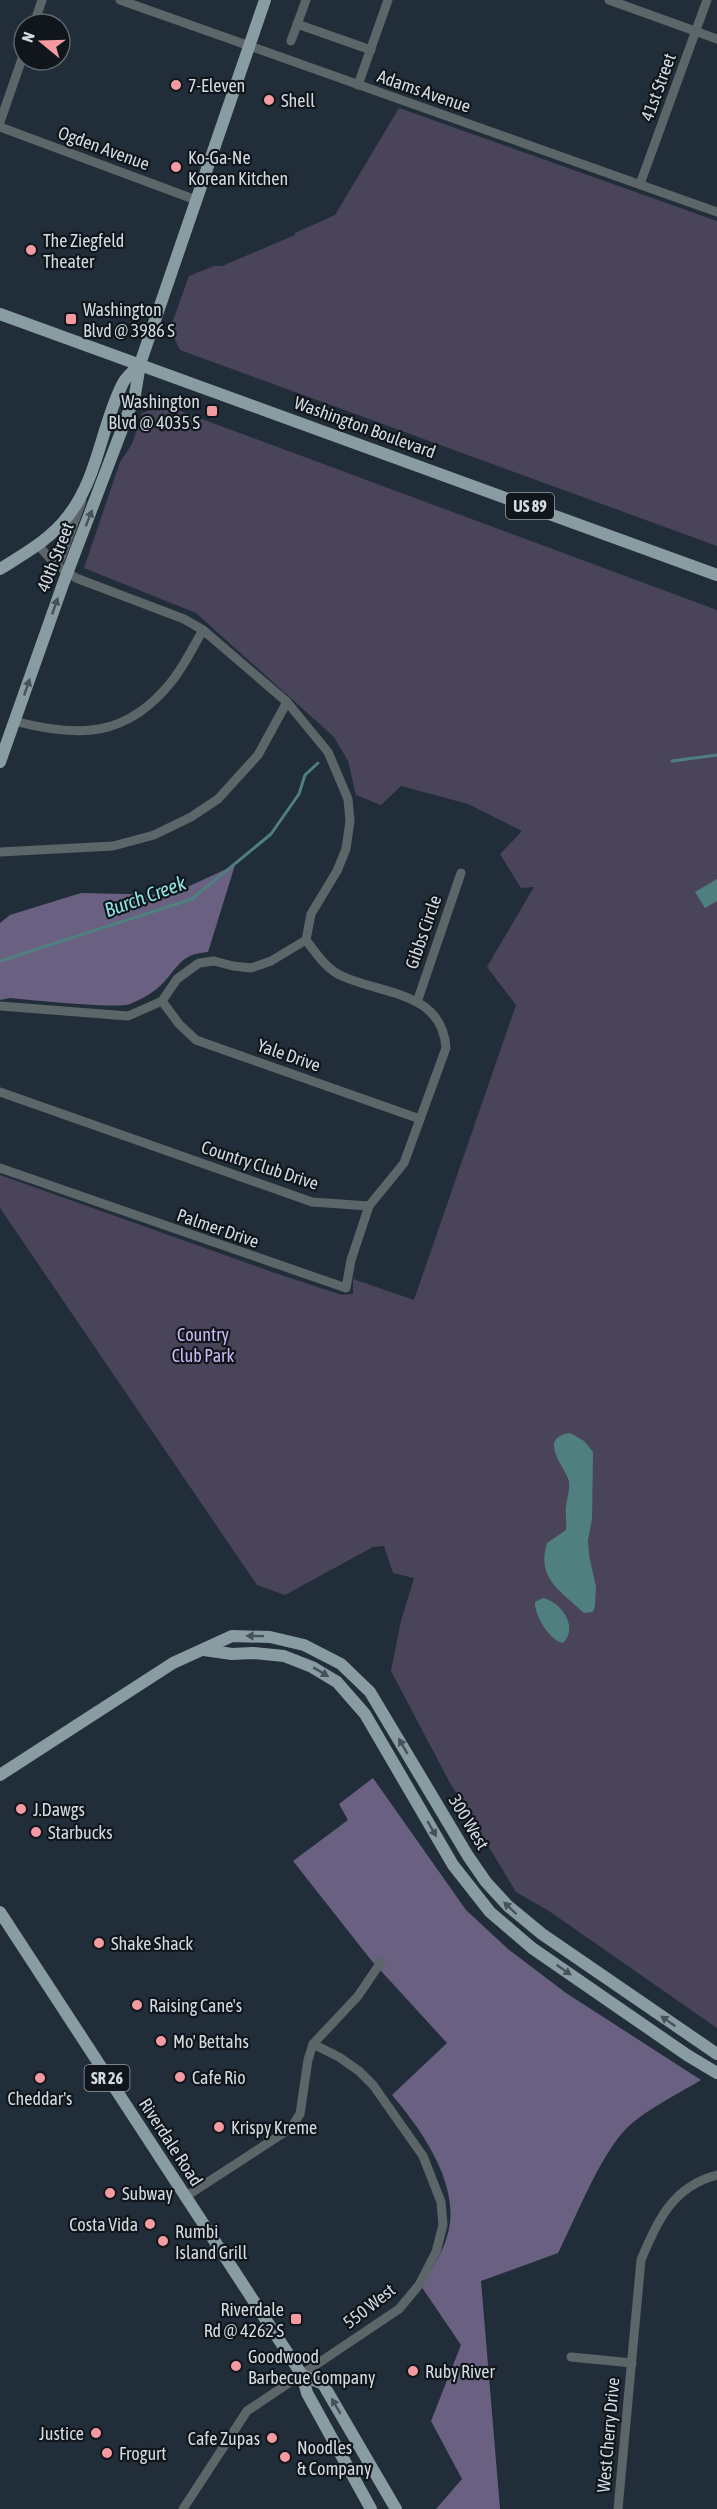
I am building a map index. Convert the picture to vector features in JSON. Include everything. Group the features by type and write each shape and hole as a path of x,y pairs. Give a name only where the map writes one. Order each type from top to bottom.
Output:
{"main road":[{"name":"40th Street","path":"0,762 67,573 135,395 140,364 265,0"},
{"name":"Washington Boulevard","path":"0,314 717,575"},
{"name":"40th Street","path":"85,486 122,383 140,364"},
{"path":"0,569 38,545 67,518 85,486"},
{"name":"300 West","path":"0,1775 173,1663 232,1636 270,1637 312,1648 347,1669 365,1686 379,1705 468,1856 497,1894 533,1928 717,2054"},
{"name":"300 West","path":"204,1650 232,1654 253,1653 284,1656 312,1666 336,1682 365,1714 453,1865 490,1912 514,1934 542,1954 687,2055 717,2073"},
{"name":"Riverdale Road","path":"0,1912 302,2375"},
{"path":"302,2375 323,2384 396,2509"},
{"name":"SR 26","path":"302,2375 308,2396 371,2509"}],"street":[{"name":"Adams Avenue","path":"120,0 717,212"},
{"path":"291,41 306,0"},
{"path":"358,85 388,0"},
{"path":"609,0 717,39"},
{"name":"41st Street","path":"640,184 707,0"},
{"path":"297,24 371,50"},
{"path":"0,122 17,72"},
{"name":"Ogden Avenue","path":"0,127 196,200"},
{"name":"40th Street","path":"57,565 78,516 85,486"},
{"path":"38,545 67,573 184,619 204,630 287,702 328,752 348,799 350,820 346,849 337,871 311,914 306,940 320,959 340,975 417,1002 432,1011 445,1033 446,1048 404,1163 369,1206"},
{"path":"15,721 50,730 73,732 101,729 127,720 153,702 173,681 204,630"},
{"path":"0,852 113,846 154,835 191,817 218,800 258,755 287,702"},
{"name":"Gibbs Circle","path":"417,1002 460,873"},
{"path":"0,1006 128,1016 162,1001 177,979 199,963 214,961 251,968 271,961 306,940"},
{"name":"Yale Drive","path":"162,1001 179,1024 196,1040 420,1119"},
{"name":"Country Club Drive","path":"0,1092 312,1202 369,1206"},
{"name":"Palmer Drive","path":"0,1168 346,1288 351,1260 369,1206"},
{"path":"185,2197 291,2128 300,2114 308,2060 313,2044 358,1996 381,1962"},
{"name":"550 West","path":"183,2509 247,2411 399,2308 419,2284 436,2252 444,2225 439,2193 423,2156 373,2085 359,2071 339,2057 313,2044"},
{"name":"West Cherry Drive","path":"618,2509 641,2260 654,2228 667,2205 688,2187 717,2175"},
{"name":"West Cherry Drive","path":"571,2357 632,2363"}],"green space":[{"path":"399,108 717,221 717,546 180,350 170,329 189,276 214,266 222,266 335,215"},
{"name":"Country Club Park","path":"164,405 717,610 717,2028 549,1911 516,1892 449,1781 391,1671 401,1621 414,1578 393,1573 384,1546 373,1547 285,1595 257,1585 0,1208 0,1175 342,1295 353,1294 353,1279 414,1300 516,1005 487,967 534,887 521,888 500,854 522,831 468,804 401,786 381,805 356,795 348,761 334,737 196,613 84,568 120,462 132,444 142,413"}],"shaded area":[{"path":"235,865 208,952 187,958 160,986 144,997 122,1005 73,1004 10,998 0,1000 0,923 10,915 81,893 170,895"},
{"path":"717,879 717,901 705,908 695,892"},
{"path":"570,1433 584,1441 593,1452 592,1519 588,1540 596,1587 595,1606 593,1612 584,1613 553,1583 545,1566 544,1555 547,1543 566,1530 569,1482 554,1448 555,1441 560,1436"},
{"path":"543,1598 556,1604 566,1616 569,1630 563,1643 548,1633 537,1614 535,1602"},
{"path":"373,1778 466,1910 508,1949 566,1993 701,2080 650,2110 631,2124 614,2143 596,2173 558,2253 481,2281 500,2509 436,2509 462,2479 431,2421 461,2345 421,2286 437,2261 446,2240 451,2215 449,2196 444,2177 426,2141 392,2095 447,2043 371,1960 293,1861 348,1820 339,1804"}],"waterway":[{"name":"Burch Creek","path":"672,761 717,755"},
{"name":"Burch Creek","path":"0,961 192,899 271,834 299,794 305,775 318,763"}],"place":[{"name":"7-Eleven","path":"176,85"},
{"name":"Shell","path":"269,100"},
{"name":"Ko-Ga-Ne Korean Kitchen","path":"176,167"},
{"name":"The Ziegfeld Theater","path":"31,250"},
{"name":"Washington Blvd @ 3986 S","path":"71,319"},
{"name":"Washington Blvd @ 4035 S","path":"212,411"},
{"name":"J.Dawgs","path":"21,1809"},
{"name":"Starbucks","path":"36,1832"},
{"name":"Shake Shack","path":"99,1943"},
{"name":"Raising Cane's","path":"137,2005"},
{"name":"Mo' Bettahs","path":"161,2041"},
{"name":"Cafe Rio","path":"180,2077"},
{"name":"Cheddar's","path":"40,2078"},
{"name":"Krispy Kreme","path":"219,2127"},
{"name":"Subway","path":"110,2193"},
{"name":"Costa Vida","path":"150,2224"},
{"name":"Rumbi Island Grill","path":"163,2241"},
{"name":"Riverdale Rd @ 4262 S","path":"296,2319"},
{"name":"Goodwood Barbecue Company","path":"236,2366"},
{"name":"Ruby River","path":"413,2371"},
{"name":"Justice","path":"96,2433"},
{"name":"Cafe Zupas","path":"272,2438"},
{"name":"Frogurt","path":"107,2453"},
{"name":"Noodles & Company","path":"285,2457"}]}
